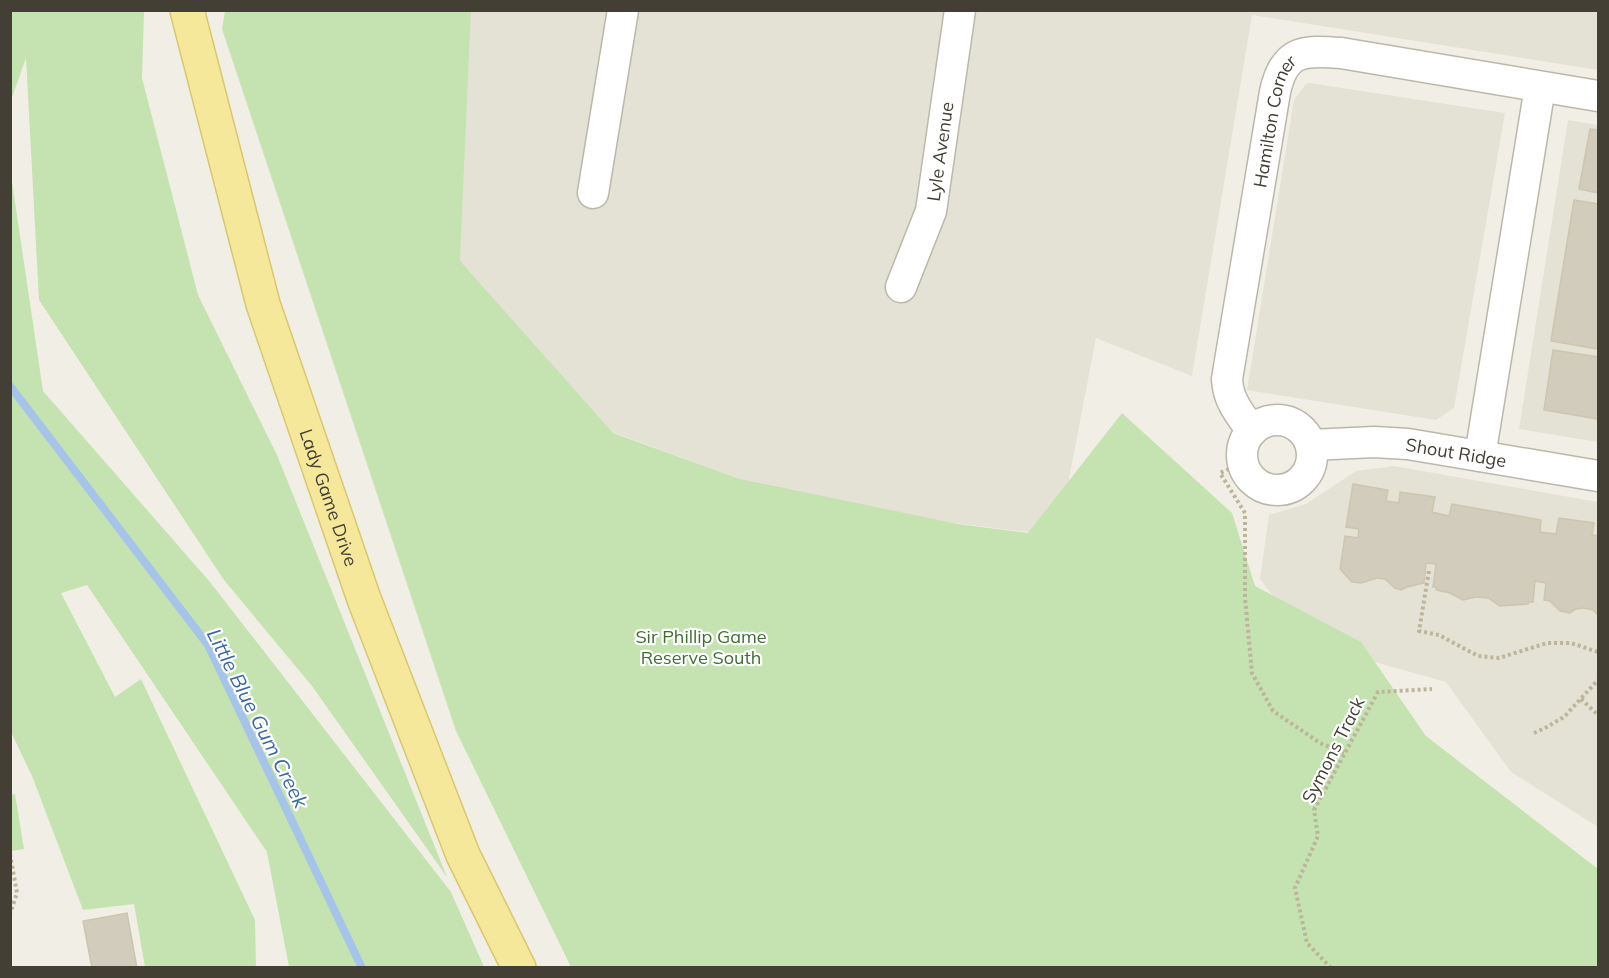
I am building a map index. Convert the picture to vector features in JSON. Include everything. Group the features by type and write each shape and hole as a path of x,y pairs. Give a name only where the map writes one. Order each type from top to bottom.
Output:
{"main road":[{"name":"Lady Game Drive","path":"187,10 263,304 364,599 463,855 519,968"}],"street":[{"path":"593,193 623,10"},
{"name":"Lyle Avenue","path":"901,287 931,211 960,10"},
{"name":"Hamilton Corner","path":"1252,431 1231,402 1227,380 1275,92 1283,67 1292,58 1306,52 1324,52 1599,96"},
{"path":"1480,456 1540,87"},
{"path":"1272,420 1293,423 1303,430 1311,445 1311,464 1298,483 1283,489 1266,488 1248,474 1242,452 1252,431 1272,420"},
{"name":"Shout Ridge","path":"1311,445 1374,442 1408,444 1599,476"}],"path":[{"path":"1229,469 1220,473 1245,513 1245,598 1252,673 1273,711 1320,743 1344,753"},
{"path":"1429,571 1419,631 1439,635 1478,657 1499,658 1547,643 1571,643 1599,652"},
{"path":"1534,733 1564,717 1599,680"},
{"name":"Symons Track","path":"1332,968 1307,943 1295,888 1317,836 1314,810 1378,692 1432,689"},
{"path":"1581,699 1599,714"},
{"path":"10,854 17,893 10,914"}],"shaded area":[{"path":"471,11 1598,11 1598,70 1252,15 1192,376 1096,338 1058,536 808,504 455,374"},
{"path":"1306,84 1505,113 1454,408 1436,420 1247,390 1294,100"},
{"path":"1568,120 1598,125 1598,442 1519,429"},
{"path":"1394,466 1598,502 1598,827 1511,772 1446,682 1364,659 1289,617 1260,579 1269,515 1306,504 1356,471"}],"green space":[{"path":"11,10 144,11 142,78 198,295 277,455 447,877 312,686 224,580 39,300 26,58 11,100"},
{"name":"Sir Phillip Game Reserve South","path":"225,11 471,11 460,261 613,433 740,479 958,524 1028,533 1122,413 1232,513 1255,586 1361,642 1426,736 1598,869 1598,967 571,967 456,731 222,29"},
{"path":"11,175 43,391 210,582 451,892 484,967 289,967 267,852 87,585 61,593 115,697 141,679 255,920 256,967 145,967 134,904 83,910 32,776 11,732"},
{"path":"15,794 24,849 11,851 11,795"}],"building":[{"path":"1590,129 1598,130 1598,193 1579,189"},
{"path":"1574,200 1598,204 1598,349 1551,341"},
{"path":"1553,350 1598,357 1598,419 1544,410"},
{"path":"1353,484 1388,490 1386,501 1399,503 1400,492 1435,497 1432,512 1449,516 1452,504 1541,520 1540,532 1556,534 1559,518 1594,523 1592,535 1598,536 1598,615 1593,610 1584,608 1570,613 1560,611 1550,601 1544,600 1546,583 1535,581 1533,602 1528,604 1500,606 1488,598 1476,597 1463,600 1433,587 1436,564 1426,563 1424,583 1401,590 1385,579 1377,578 1361,583 1352,582 1340,569 1345,536 1358,538 1359,529 1346,527"},
{"path":"127,913 137,968 92,968 83,921"}],"waterway":[{"name":"Little Blue Gum Creek","path":"10,386 208,645 362,968"}]}
